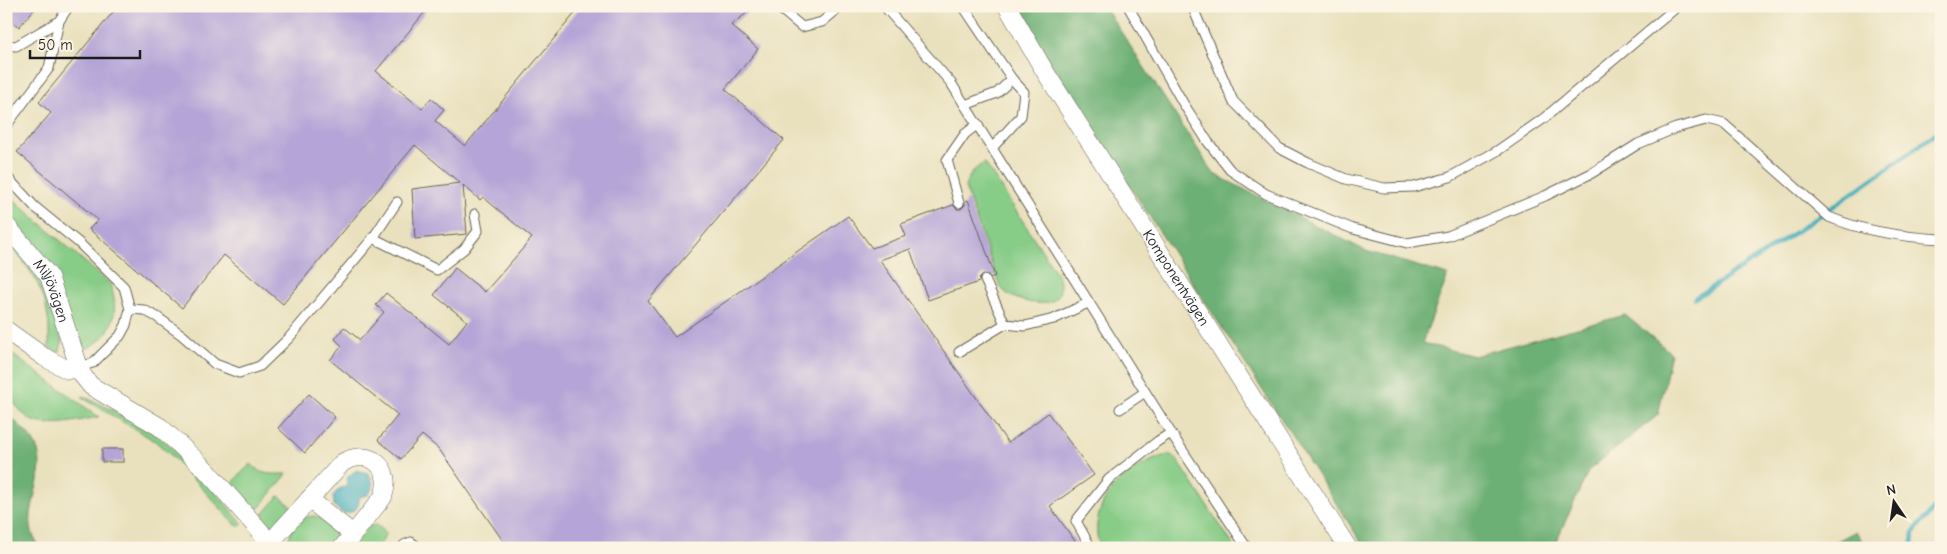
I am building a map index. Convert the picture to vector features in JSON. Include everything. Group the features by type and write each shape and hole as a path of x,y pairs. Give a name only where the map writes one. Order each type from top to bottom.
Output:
{"street":[{"name":"Komponentvägen","path":"1007,6 1044,70 1348,548"},
{"name":"Miljövägen","path":"6,225 49,276 79,367 91,386 160,427 180,444 206,470 261,532 269,546"},
{"path":"6,330 44,357 68,370 79,367"},
{"path":"269,546 342,463 351,458 371,458 381,466 386,476 387,488 384,497 342,548"},
{"path":"309,499 353,534"}],"lane":[{"path":"6,45 16,46 59,21 70,6"},
{"path":"777,6 802,27 822,22 841,6"},
{"path":"884,6 952,84 1171,433 1248,548"},
{"path":"963,6 1012,79 1024,92 1021,116 992,147"},
{"path":"1128,6 1183,103 1208,142 1230,170 1266,194 1353,229 1407,242 1448,236 1545,196 1592,173 1638,144 1676,128 1706,120 1724,124 1829,217 1848,225 1922,238 1941,239"},
{"path":"1192,6 1233,101 1279,148 1346,179 1384,188 1414,187 1450,177 1497,151 1543,119 1678,6"},
{"path":"6,126 50,68 59,21"},
{"path":"965,105 997,93 1012,79"},
{"path":"959,203 947,160 965,134 978,124"},
{"path":"6,176 35,207 78,243 124,287 130,309 126,325 120,336 93,363 79,367"},
{"path":"130,309 144,310 157,317 182,335 215,364 239,373 260,366 289,338 374,238 396,202"},
{"path":"374,238 402,254 437,270 464,249 478,231 475,214"},
{"path":"986,280 1005,324"},
{"path":"959,352 1005,324 1025,326 1054,319 1088,302"},
{"path":"1120,409 1145,392"},
{"path":"1091,548 1076,521 1109,479 1158,440 1171,433"},
{"path":"404,545 410,542 419,548"}],"green space":[{"path":"1019,6 1104,6 1214,174 1366,251 1448,275 1422,343 1474,356 1625,315 1671,353 1658,415 1589,470 1553,548 1365,548 1041,49"},
{"path":"985,163 1059,277 1059,294 1051,302 1025,301 1009,295 1000,287 965,187 972,172"},
{"path":"6,193 110,284 113,294 114,314 107,332 93,345 83,350 80,348 33,244 6,216"},
{"path":"6,236 34,270 44,287 62,342 60,351 56,352 49,346 47,314 40,289 26,265 6,241"},
{"path":"6,350 99,417 52,424 35,422 28,418 6,394"},
{"path":"83,396 130,418 159,437 185,459 243,524 240,526 236,525 172,456 155,441 83,398"},
{"path":"6,412 30,437 39,455 40,467 31,515 31,527 34,538 41,548 6,548"},
{"path":"1168,455 1176,458 1235,548 1102,548 1098,541 1097,523 1106,497 1121,479 1134,470 1148,462"},
{"path":"251,464 259,471 271,474 287,474 254,514 233,489 236,479"},
{"path":"279,496 291,508 279,525 268,526 259,519"},
{"path":"313,516 324,520 332,527 336,542 335,548 290,548 290,536 294,526 302,519"},
{"path":"377,525 386,533 377,548 351,548 370,526"},
{"path":"1856,531 1866,548 1824,548"}],"water":[{"path":"357,470 368,473 372,481 371,490 368,495 359,497 355,510 349,513 342,513 334,506 333,496 340,488 346,487 348,476"}],"building":[{"path":"9,6 37,6 19,27 6,16 6,10"},
{"path":"118,6 430,6 376,71 422,109 431,98 444,110 435,121 465,146 581,6 756,6 731,25 758,49 725,89 784,140 648,301 675,337 848,216 872,248 906,236 901,224 953,205 957,209 961,209 965,205 965,201 968,200 995,276 991,278 983,274 979,282 928,300 910,249 880,260 1008,443 1048,413 1094,475 1050,506 1080,548 508,548 439,449 422,435 401,459 378,440 398,415 330,360 342,346 335,339 344,327 360,340 384,312 376,305 386,293 449,344 467,321 434,295 455,268 485,292 532,238 483,197 480,200 463,185 467,234 415,239 412,189 460,183 415,145 283,304 224,255 182,308 89,229 98,220 17,152 51,113 39,102"},
{"path":"309,394 335,417 305,453 278,428"},
{"path":"102,449 123,449 123,462 102,462"}],"waterway":[{"path":"1695,298 1820,216 1941,129"},
{"path":"1912,548 1913,533 1941,500"}]}
